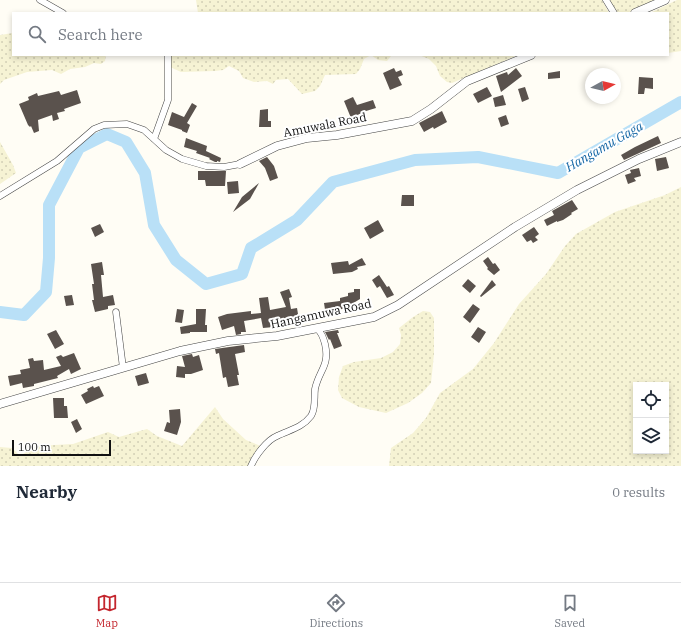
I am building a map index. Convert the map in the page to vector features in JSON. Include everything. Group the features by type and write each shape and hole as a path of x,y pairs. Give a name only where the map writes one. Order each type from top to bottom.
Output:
{"street":[{"path":"40,0 61,12"},
{"path":"606,0 613,12"},
{"path":"637,12 665,0"},
{"path":"154,139 168,100 168,56"},
{"name":"Amuwala Road","path":"0,196 56,161 94,129 104,125 127,124 144,130 166,150 182,159 206,166 224,167 240,164 277,146 307,138 337,135 412,121 431,109 467,81 529,56"},
{"name":"Hangamuwa Road","path":"0,404 180,351 228,341 277,336 374,317 398,305 515,227 577,190 640,159 681,142"},
{"path":"116,312 123,368"},
{"path":"251,466 255,456 275,436 297,428 311,416 313,412 315,387 326,362 327,353 322,334 317,328"}],"shaded area":[{"path":"196,0 602,0 608,12 198,12"},
{"path":"609,0 659,0 629,12 617,12"},
{"path":"677,0 681,0 681,51 669,53 669,12 652,12"},
{"path":"12,33 12,56 106,56 105,61 101,64 94,63 85,67 70,69 61,74 52,70 27,72 4,80 0,84 0,35"},
{"path":"171,56 369,56 364,59 356,74 325,75 320,86 315,91 302,94 288,79 276,80 273,84 267,81 254,82 243,78 239,71 229,66 223,70 215,71 181,72 170,67"},
{"path":"372,56 391,56 387,61 378,60"},
{"path":"422,56 516,56 452,83 447,82 440,76 436,66 429,59"},
{"path":"0,142 16,173 0,184"},
{"path":"681,187 681,466 389,466 391,448 413,433 426,418 440,393 473,369 494,343 519,304 546,274 565,246 576,234 615,212 665,195"},
{"path":"423,311 430,312 434,318 434,354 431,383 422,393 408,403 386,413 359,407 342,398 338,390 339,377 343,366 354,362 381,358 393,352 400,344 401,335 399,328"},
{"path":"215,407 223,419 246,440 263,447 252,457 249,466 0,466 0,447 12,448 20,456 36,446 73,444 108,432 119,437 147,429 157,436 182,446"}],"building":[{"path":"394,68 396,72 401,70 403,75 398,77 402,85 390,90 383,73"},
{"path":"516,68 522,76 501,92 496,76 507,72 508,75"},
{"path":"560,71 560,78 548,79 548,73"},
{"path":"639,77 653,78 653,89 645,88 644,94 638,94"},
{"path":"487,87 492,96 478,103 473,94"},
{"path":"525,87 529,99 522,102 518,89"},
{"path":"77,90 81,103 64,109 65,111 57,113 59,119 53,121 52,115 38,120 39,131 34,133 31,126 30,127 28,125 19,104 29,100 28,97 37,93 38,96 59,91 61,95"},
{"path":"503,95 506,105 495,107 493,98"},
{"path":"353,97 357,105 373,100 376,108 351,118 344,101"},
{"path":"192,103 197,106 187,123 190,125 187,133 168,125 172,112 184,117"},
{"path":"268,109 268,121 271,121 271,127 259,127 260,110"},
{"path":"442,111 447,122 434,129 433,127 424,132 419,123"},
{"path":"506,115 509,124 501,127 498,118"},
{"path":"658,136 661,143 624,160 621,155"},
{"path":"186,138 207,146 206,151 221,158 220,162 215,162 209,159 210,158 196,153 197,151 184,147"},
{"path":"267,157 274,166 278,178 270,181 265,168 259,161"},
{"path":"666,157 669,168 657,171 655,159"},
{"path":"639,168 641,176 634,178 636,181 628,184 625,175 631,173 630,170"},
{"path":"198,171 226,171 225,186 206,186 205,180 198,180"},
{"path":"238,181 239,193 228,194 227,182"},
{"path":"259,183 250,199 233,212 242,197"},
{"path":"402,195 414,195 414,206 401,206"},
{"path":"572,200 578,209 563,220 547,226 544,220 554,215 552,211"},
{"path":"378,220 384,231 370,239 364,228"},
{"path":"100,224 104,232 95,237 91,228"},
{"path":"534,227 539,234 535,237 538,240 533,243 531,240 527,242 522,235"},
{"path":"488,257 500,270 494,275 487,269 488,268 483,261"},
{"path":"362,258 366,265 357,267 358,269 352,272 333,274 331,263 348,261 349,265"},
{"path":"102,262 104,275 101,275 103,297 113,295 115,305 108,306 108,309 95,312 92,300 94,300 92,284 94,284 91,264"},
{"path":"379,275 387,287 389,286 394,295 387,298 380,286 377,288 372,280"},
{"path":"468,279 476,286 470,293 462,286"},
{"path":"492,280 496,285 481,297 480,296"},
{"path":"289,289 292,297 289,298 291,309 297,308 299,320 294,321 295,325 263,328 261,318 244,321 246,332 241,332 241,334 236,335 234,326 222,330 218,317 227,314 251,311 251,314 261,313 259,298 268,297 270,310 286,307 280,292"},
{"path":"354,289 360,289 360,299 339,310 339,314 326,316 324,303 340,301 340,298 348,296 348,293 354,292"},
{"path":"72,295 74,305 66,306 64,296"},
{"path":"473,304 480,309 470,323 463,317"},
{"path":"177,309 184,310 182,323 175,322"},
{"path":"196,309 206,309 205,325 207,325 207,332 190,332 181,334 180,327 196,324"},
{"path":"478,327 486,332 479,343 471,337"},
{"path":"56,330 64,344 55,349 47,334"},
{"path":"338,330 339,333 337,333 342,346 334,349 325,332"},
{"path":"244,345 245,352 235,354 239,375 237,375 239,385 228,387 226,377 223,378 219,353 216,354 215,349"},
{"path":"74,353 81,369 71,374 69,369 57,376 58,378 34,384 34,386 23,388 22,383 10,386 8,376 21,374 20,370 30,368 28,359 33,358 34,361 43,360 44,370 61,366 56,357 61,355 63,357"},
{"path":"192,354 193,357 199,355 203,370 191,374 185,374 185,378 176,377 177,366 185,367 182,356"},
{"path":"146,373 149,383 138,386 135,376"},
{"path":"93,386 94,388 99,386 104,396 86,404 81,395"},
{"path":"53,398 64,398 64,406 67,406 68,418 54,418"},
{"path":"180,409 181,422 177,435 164,431 167,422 170,423 169,410"},
{"path":"77,419 82,429 76,433 71,422"}],"waterway":[{"name":"Hangamu Gaga","path":"0,312 24,315 46,292 49,258 49,205 79,148 107,134 126,142 145,173 154,225 176,260 206,284 242,274 251,248 297,220 333,182 415,160 478,157 558,173 681,102"}]}
